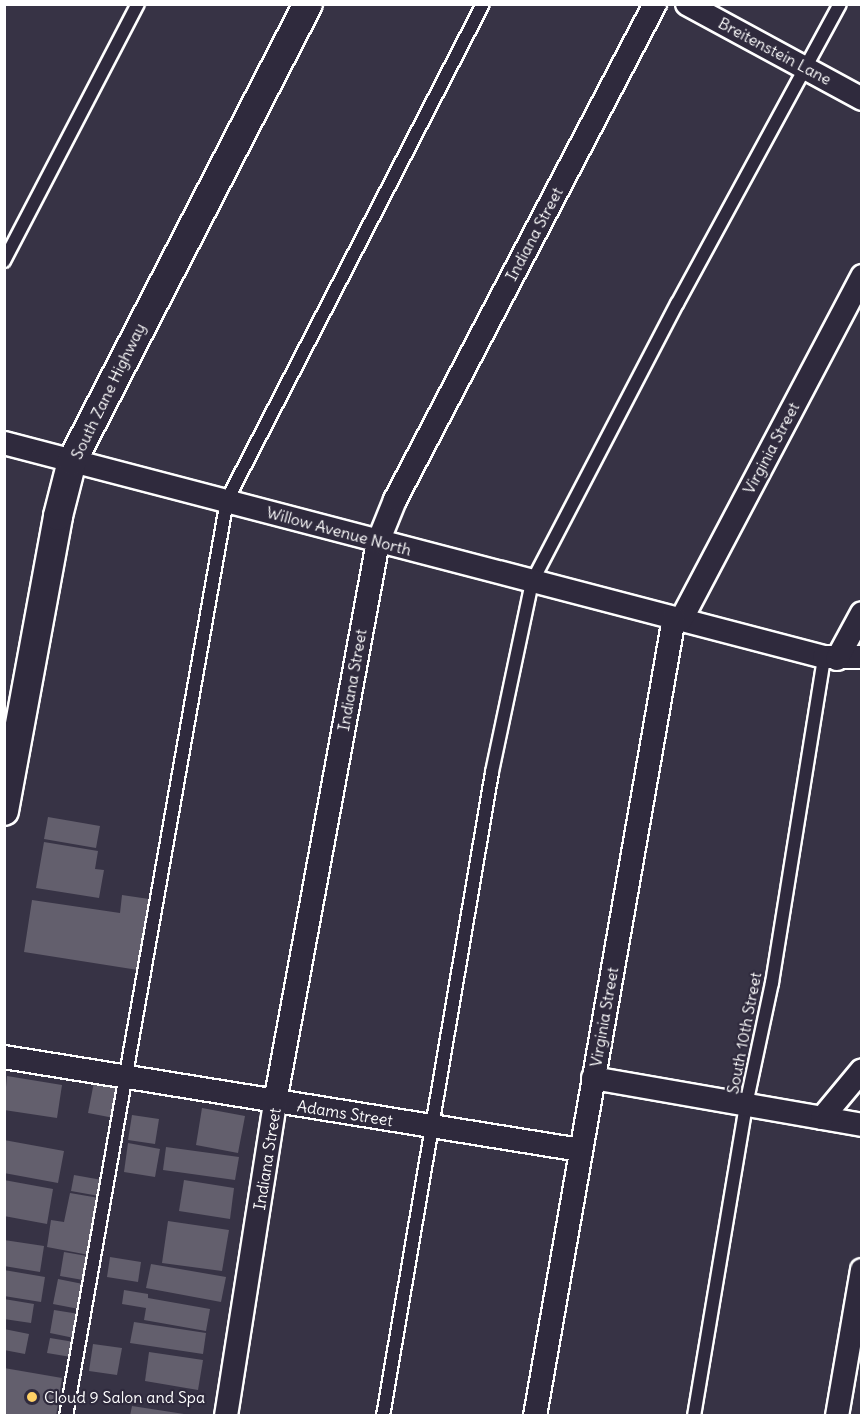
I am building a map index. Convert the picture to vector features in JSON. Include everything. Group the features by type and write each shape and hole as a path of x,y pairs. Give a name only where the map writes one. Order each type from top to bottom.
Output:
{"street":[{"name":"South Zane Highway","path":"4,811 58,516 72,461 308,4"},
{"name":"Indiana Street","path":"226,1416 276,1102 378,542 395,500 656,4"},
{"name":"Breitenstein Lane","path":"687,4 805,66 861,99"},
{"name":"Virginia Street","path":"535,1416 580,1150 678,619 861,276"},
{"name":"Willow Avenue North","path":"4,442 378,542 830,658 861,657"},
{"path":"830,658 861,613"},
{"name":"Adams Street","path":"4,1057 125,1074 276,1102 580,1150"},
{"path":"822,1118 861,1070"},
{"path":"593,1078 861,1125"},
{"path":"837,1416 861,1269"}],"lane":[{"path":"4,261 138,4"},
{"path":"66,1416 227,500 483,4"},
{"path":"383,1416 492,772 532,582 840,4"},
{"name":"South 10th Street","path":"694,1416 746,1105 772,983 830,658"}],"building":[{"path":"48,817 100,826 96,848 44,839"},
{"path":"44,842 98,851 95,869 104,870 99,898 36,888"},
{"path":"122,895 149,899 138,970 24,952 32,900 120,913"},
{"path":"7,1076 62,1085 57,1118 4,1110"},
{"path":"94,1082 120,1087 114,1118 88,1113"},
{"path":"202,1108 245,1116 238,1153 196,1145"},
{"path":"132,1115 159,1119 155,1144 128,1140"},
{"path":"4,1140 64,1151 58,1183 4,1173"},
{"path":"128,1143 160,1149 155,1177 124,1172"},
{"path":"166,1147 239,1157 235,1180 163,1170"},
{"path":"74,1175 102,1180 99,1196 71,1191"},
{"path":"4,1180 53,1189 47,1224 4,1216"},
{"path":"184,1180 234,1188 230,1219 179,1211"},
{"path":"70,1193 99,1198 89,1255 47,1247 51,1220 64,1222"},
{"path":"168,1221 229,1230 222,1271 162,1263"},
{"path":"4,1240 44,1246 40,1272 4,1266"},
{"path":"64,1252 87,1256 83,1280 60,1276"},
{"path":"110,1257 141,1262 138,1282 107,1277"},
{"path":"151,1264 226,1277 221,1302 146,1288"},
{"path":"4,1270 45,1277 41,1302 4,1296"},
{"path":"58,1279 83,1284 79,1309 53,1304"},
{"path":"124,1290 148,1294 148,1298 210,1309 206,1331 144,1320 146,1308 122,1304"},
{"path":"4,1299 34,1304 31,1323 4,1319"},
{"path":"54,1310 79,1314 74,1338 50,1333"},
{"path":"134,1322 206,1333 203,1354 130,1343"},
{"path":"4,1329 29,1334 25,1354 4,1350"},
{"path":"50,1338 74,1342 71,1357 47,1353"},
{"path":"93,1344 122,1348 117,1375 89,1371"},
{"path":"149,1352 203,1360 198,1390 145,1381"},
{"name":"Cloud 9 Salon and Spa","path":"4,1368 62,1378 56,1416 4,1416"},
{"path":"132,1406 184,1414 184,1416 130,1416"}],"place":[{"name":"Cloud 9 Salon and Spa","path":"32,1397"}]}
